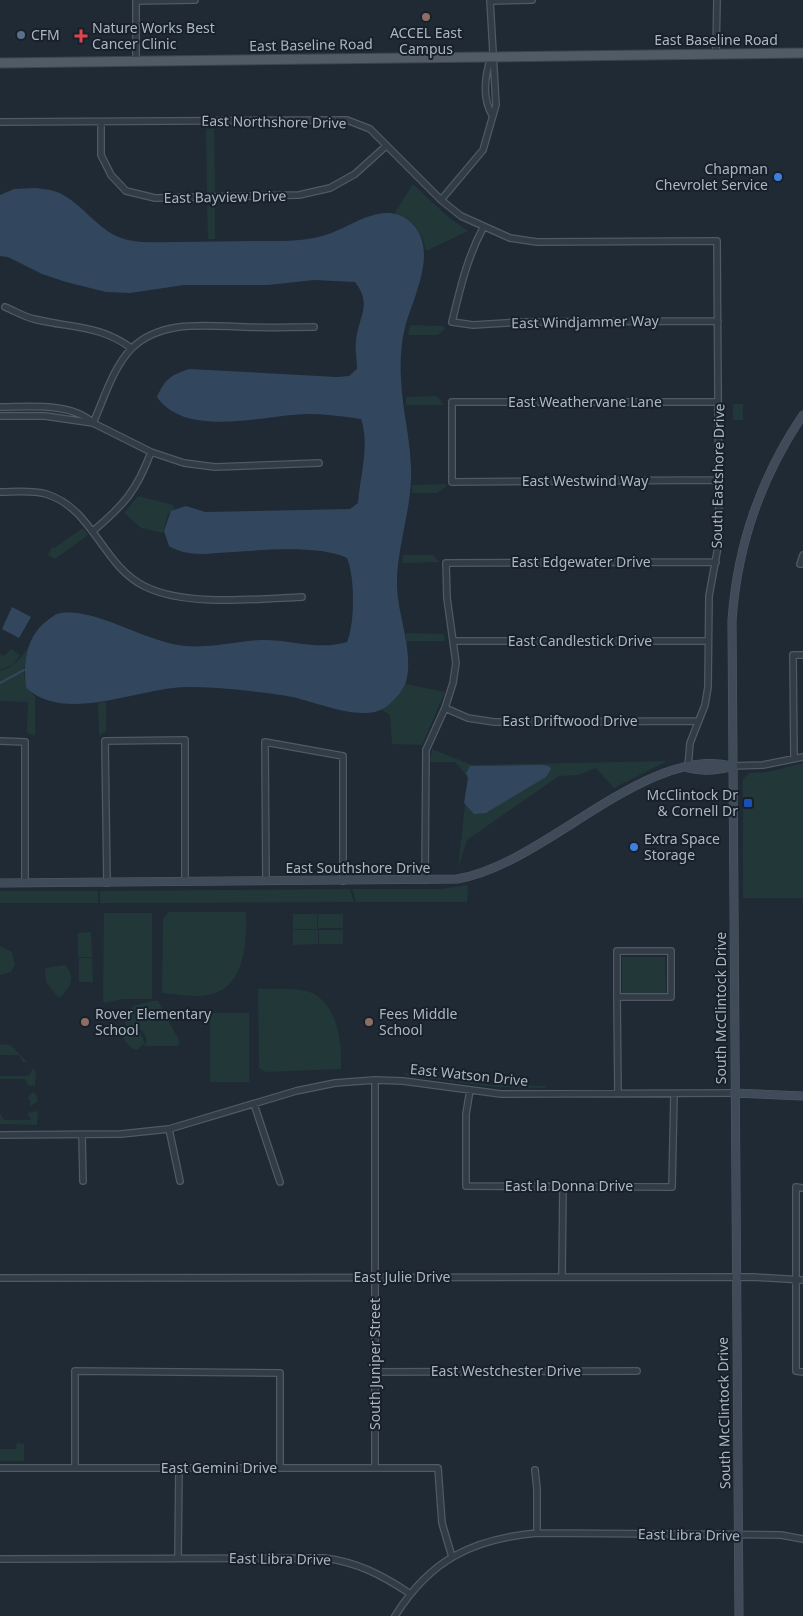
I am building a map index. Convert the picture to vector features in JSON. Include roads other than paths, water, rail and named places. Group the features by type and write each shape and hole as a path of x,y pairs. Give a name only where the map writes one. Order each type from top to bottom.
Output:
{"main road":[{"name":"East Baseline Road","path":"0,63 803,53"},
{"name":"South McClintock Drive","path":"739,1616 735,1276 732,621 739,563 751,518 778,456 803,415"},
{"name":"East Southshore Drive","path":"0,883 344,881 466,878 499,867 633,787 660,776 688,768 697,763 717,763 732,766"},
{"name":"East Watson Drive","path":"734,1093 803,1096"}],"street":[{"path":"136,62 136,0 195,0"},
{"path":"441,200 482,150 496,105 496,74 492,57 490,0 532,0"},
{"path":"716,53 717,0"},
{"path":"492,57 486,73 487,106 492,115"},
{"name":"East Northshore Drive","path":"0,122 347,120 370,129 441,200 461,216 483,228 510,238 537,242 717,241"},
{"name":"East Bayview Drive","path":"101,122 102,155 111,175 126,191 155,198 299,195 330,188 355,174 386,146"},
{"name":"East Windjammer Way","path":"483,228 462,276 452,322 473,325 521,322 718,321"},
{"name":"South Eastshore Drive","path":"688,768 690,743 705,705 708,687 709,596 719,541 717,241"},
{"path":"5,307 32,319 97,330 116,337 131,348"},
{"path":"93,423 117,368 131,348 167,329 194,324 314,327"},
{"name":"East Weathervane Lane","path":"452,482 452,402 718,402"},
{"path":"0,406 31,406 67,411 85,415 93,423"},
{"path":"0,416 45,416 93,423 151,452 184,463 215,467 319,464"},
{"path":"93,530 130,497 142,475 151,452"},
{"name":"East Westwind Way","path":"452,482 718,480"},
{"path":"0,492 45,494 63,502 82,517 127,575 144,586 170,596 199,598 302,597"},
{"path":"801,564 803,555"},
{"name":"East Edgewater Drive","path":"453,641 447,598 446,563 716,562"},
{"path":"425,880 426,750 445,708 453,683 456,663 453,641"},
{"name":"East Candlestick Drive","path":"453,641 708,641"},
{"path":"794,759 793,655 803,655"},
{"name":"East Driftwood Drive","path":"445,708 468,718 494,722 698,721"},
{"path":"106,883 105,741 186,740 185,882"},
{"path":"0,741 25,742 25,883"},
{"path":"266,881 265,742 343,756 344,881"},
{"path":"732,766 763,765 803,757"},
{"path":"617,997 672,997 671,951 617,951 617,997 618,1094"},
{"name":"East Watson Drive","path":"0,1135 129,1134 169,1129 308,1088 375,1080 403,1081 520,1095 734,1093"},
{"name":"South Juniper Street","path":"375,1080 375,1467"},
{"name":"East la Donna Drive","path":"470,1090 466,1121 466,1186 672,1187 674,1094"},
{"path":"254,1104 280,1182"},
{"path":"169,1129 180,1181"},
{"path":"82,1135 82,1182"},
{"path":"562,1277 563,1186"},
{"path":"803,1188 796,1187 796,1371 803,1372"},
{"name":"East Julie Drive","path":"0,1278 735,1276 803,1280"},
{"path":"75,1467 75,1371 280,1373 280,1467"},
{"name":"East Westchester Drive","path":"375,1372 637,1371"},
{"name":"East Gemini Drive","path":"0,1468 438,1468 442,1523 452,1556"},
{"path":"178,1558 179,1468"},
{"path":"535,1470 537,1533"},
{"name":"East Libra Drive","path":"0,1559 324,1558 342,1560 380,1574 409,1593 428,1573 452,1556 477,1544 506,1536 537,1533 781,1535 803,1539"},
{"path":"395,1616 409,1593"}],"water":[{"path":"35,188 52,190 63,195 112,234 135,241 304,240 335,232 366,217 388,213 408,220 418,231 423,243 424,257 419,286 405,327 401,359 411,482 397,572 397,587 407,647 408,671 403,689 386,707 376,712 351,712 287,696 237,690 186,687 81,704 61,703 42,698 26,688 26,659 31,642 41,626 57,614 71,613 103,619 153,638 185,646 213,646 260,640 315,645 347,642 352,623 353,588 347,558 322,551 291,549 208,554 184,552 169,546 164,531 171,511 186,506 205,512 350,509 358,503 365,450 364,429 361,419 307,414 227,422 206,421 187,418 170,410 157,397 169,378 189,369 337,377 349,376 357,369 356,341 364,304 360,290 355,282 314,280 268,285 184,285 130,293 106,292 66,282 42,274 8,257 0,256 0,195 14,189"},
{"path":"12,607 31,617 19,638 2,629"},
{"path":"470,766 549,766 551,769 546,777 486,813 474,814 464,803 468,778 466,773"}],"waterway":[{"path":"0,683 24,670"}],"place":[{"name":"ACCEL East Campus","path":"426,17"},
{"name":"CFM","path":"21,35"},
{"name":"Nature Works Best Cancer Clinic","path":"81,36"},
{"name":"Chapman Chevrolet Service","path":"778,177"},
{"name":"McClintock Dr & Cornell Dr","path":"748,803"},
{"name":"Extra Space Storage","path":"634,847"},
{"name":"Rover Elementary School","path":"85,1022"},
{"name":"Fees Middle School","path":"369,1022"}]}
